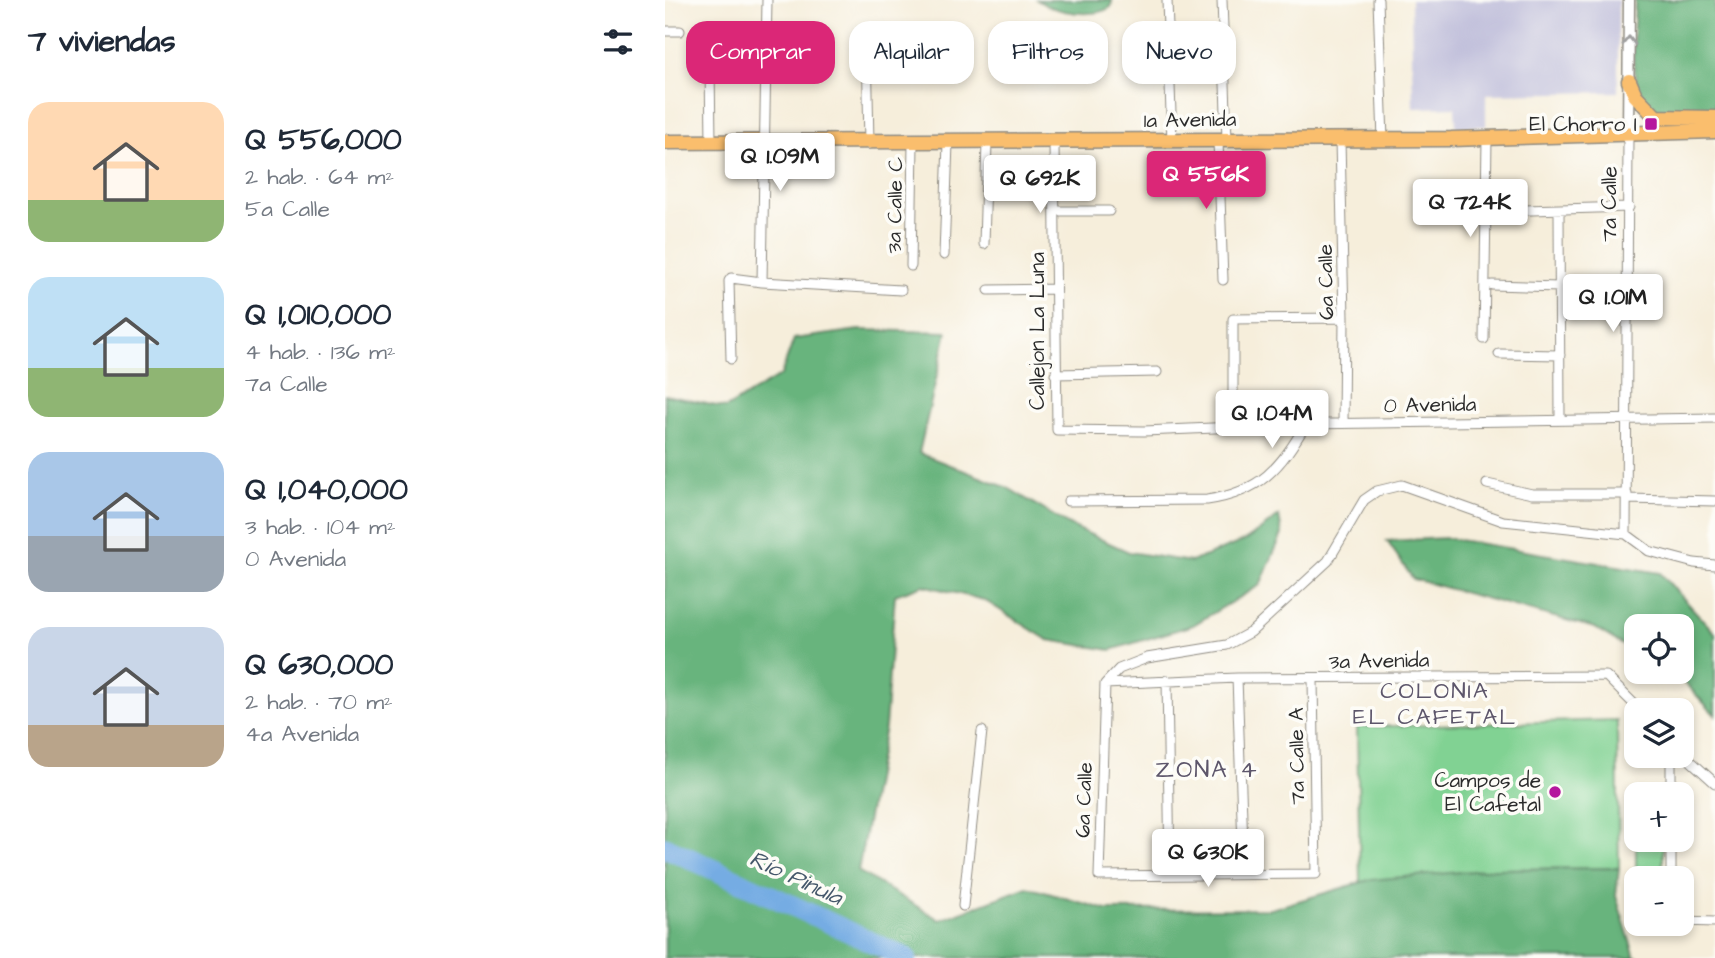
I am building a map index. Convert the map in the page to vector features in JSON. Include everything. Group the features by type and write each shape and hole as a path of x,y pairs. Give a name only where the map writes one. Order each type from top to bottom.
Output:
{"main road":[{"path":"1629,81 1642,104 1656,117 1715,118"},
{"name":"1a Avenida","path":"665,142 869,144 1487,139 1715,131"}],"street":[{"path":"762,282 767,0"},
{"path":"1167,0 1172,142"},
{"path":"1222,0 1223,280"},
{"path":"1378,0 1383,139"},
{"name":"7a Calle","path":"1626,534 1629,0"},
{"path":"665,31 680,31"},
{"path":"710,84 711,142"},
{"path":"868,84 869,144"},
{"path":"1484,339 1487,139"},
{"name":"6a Calle","path":"1340,140 1345,318 1343,423"},
{"name":"Callejon La Luna","path":"1053,141 1055,425 1057,430 1062,432"},
{"name":"3a Calle C","path":"911,266 913,143"},
{"path":"944,255 948,143"},
{"path":"984,244 987,143"},
{"path":"1495,211 1629,207"},
{"path":"1559,210 1560,420"},
{"path":"1055,211 1109,211"},
{"path":"731,359 731,278 901,290"},
{"path":"1492,285 1559,287"},
{"path":"989,290 1055,289"},
{"path":"1233,427 1233,319 1345,318"},
{"path":"1499,354 1560,355"},
{"path":"1055,374 1157,372"},
{"name":"0 Avenida","path":"1062,432 1343,423 1715,418"},
{"path":"1068,501 1207,500 1229,496 1271,474 1288,454 1307,424"},
{"path":"1487,484 1532,495 1715,501"},
{"path":"1105,684 1119,668 1147,658 1227,645 1251,632 1328,561 1364,500 1377,491 1402,485 1503,521 1626,534 1649,551 1694,563 1715,565"},
{"name":"3a Avenida","path":"1105,684 1237,678 1606,676 1628,698"},
{"path":"1167,680 1170,874 1244,874 1237,678"},
{"name":"7a Calle A","path":"1244,874 1315,874 1313,679"},
{"name":"6a Calle","path":"1105,684 1099,876 1170,874"},
{"path":"963,906 982,732"},
{"path":"1694,763 1715,783"},
{"path":"1694,921 1715,922"}],"shaded area":[{"path":"1411,0 1618,0 1618,92 1486,94 1486,126 1456,127 1455,107 1413,108"}],"green space":[{"path":"1037,0 1112,0 1111,7 1103,11 1084,13 1063,11"},
{"path":"1635,0 1715,0 1715,116 1665,114 1648,104 1635,78 1633,62"},
{"path":"859,330 947,332 919,453 1008,488 1069,525 1129,552 1191,562 1246,540 1279,516 1282,534 1260,585 1193,625 1111,650 1048,640 984,600 923,585 895,595 885,727 858,871 940,920 1027,887 1107,910 1271,909 1369,880 1496,869 1619,868 1616,896 1624,922 1624,936 1628,936 1635,957 1639,958 665,958 665,395 726,408 781,375 794,339"},
{"path":"1446,538 1660,573 1715,633 1715,715 1686,684 1694,684 1694,614 1624,614 1624,646 1595,628 1413,579 1387,541"},
{"path":"1617,720 1619,868 1496,869 1360,882 1357,727"},
{"path":"1636,852 1663,852 1663,866 1636,866"}],"waterway":[{"name":"Río Pinula","path":"665,847 906,958"}],"place":[{"name":"El Chorro I","path":"1651,124"},
{"name":"Campos de El Cafetal","path":"1555,792"}],"district":[{"name":"COLONIA EL CAFETAL","path":"1435,704"},
{"name":"ZONA 4","path":"1207,770"}]}
